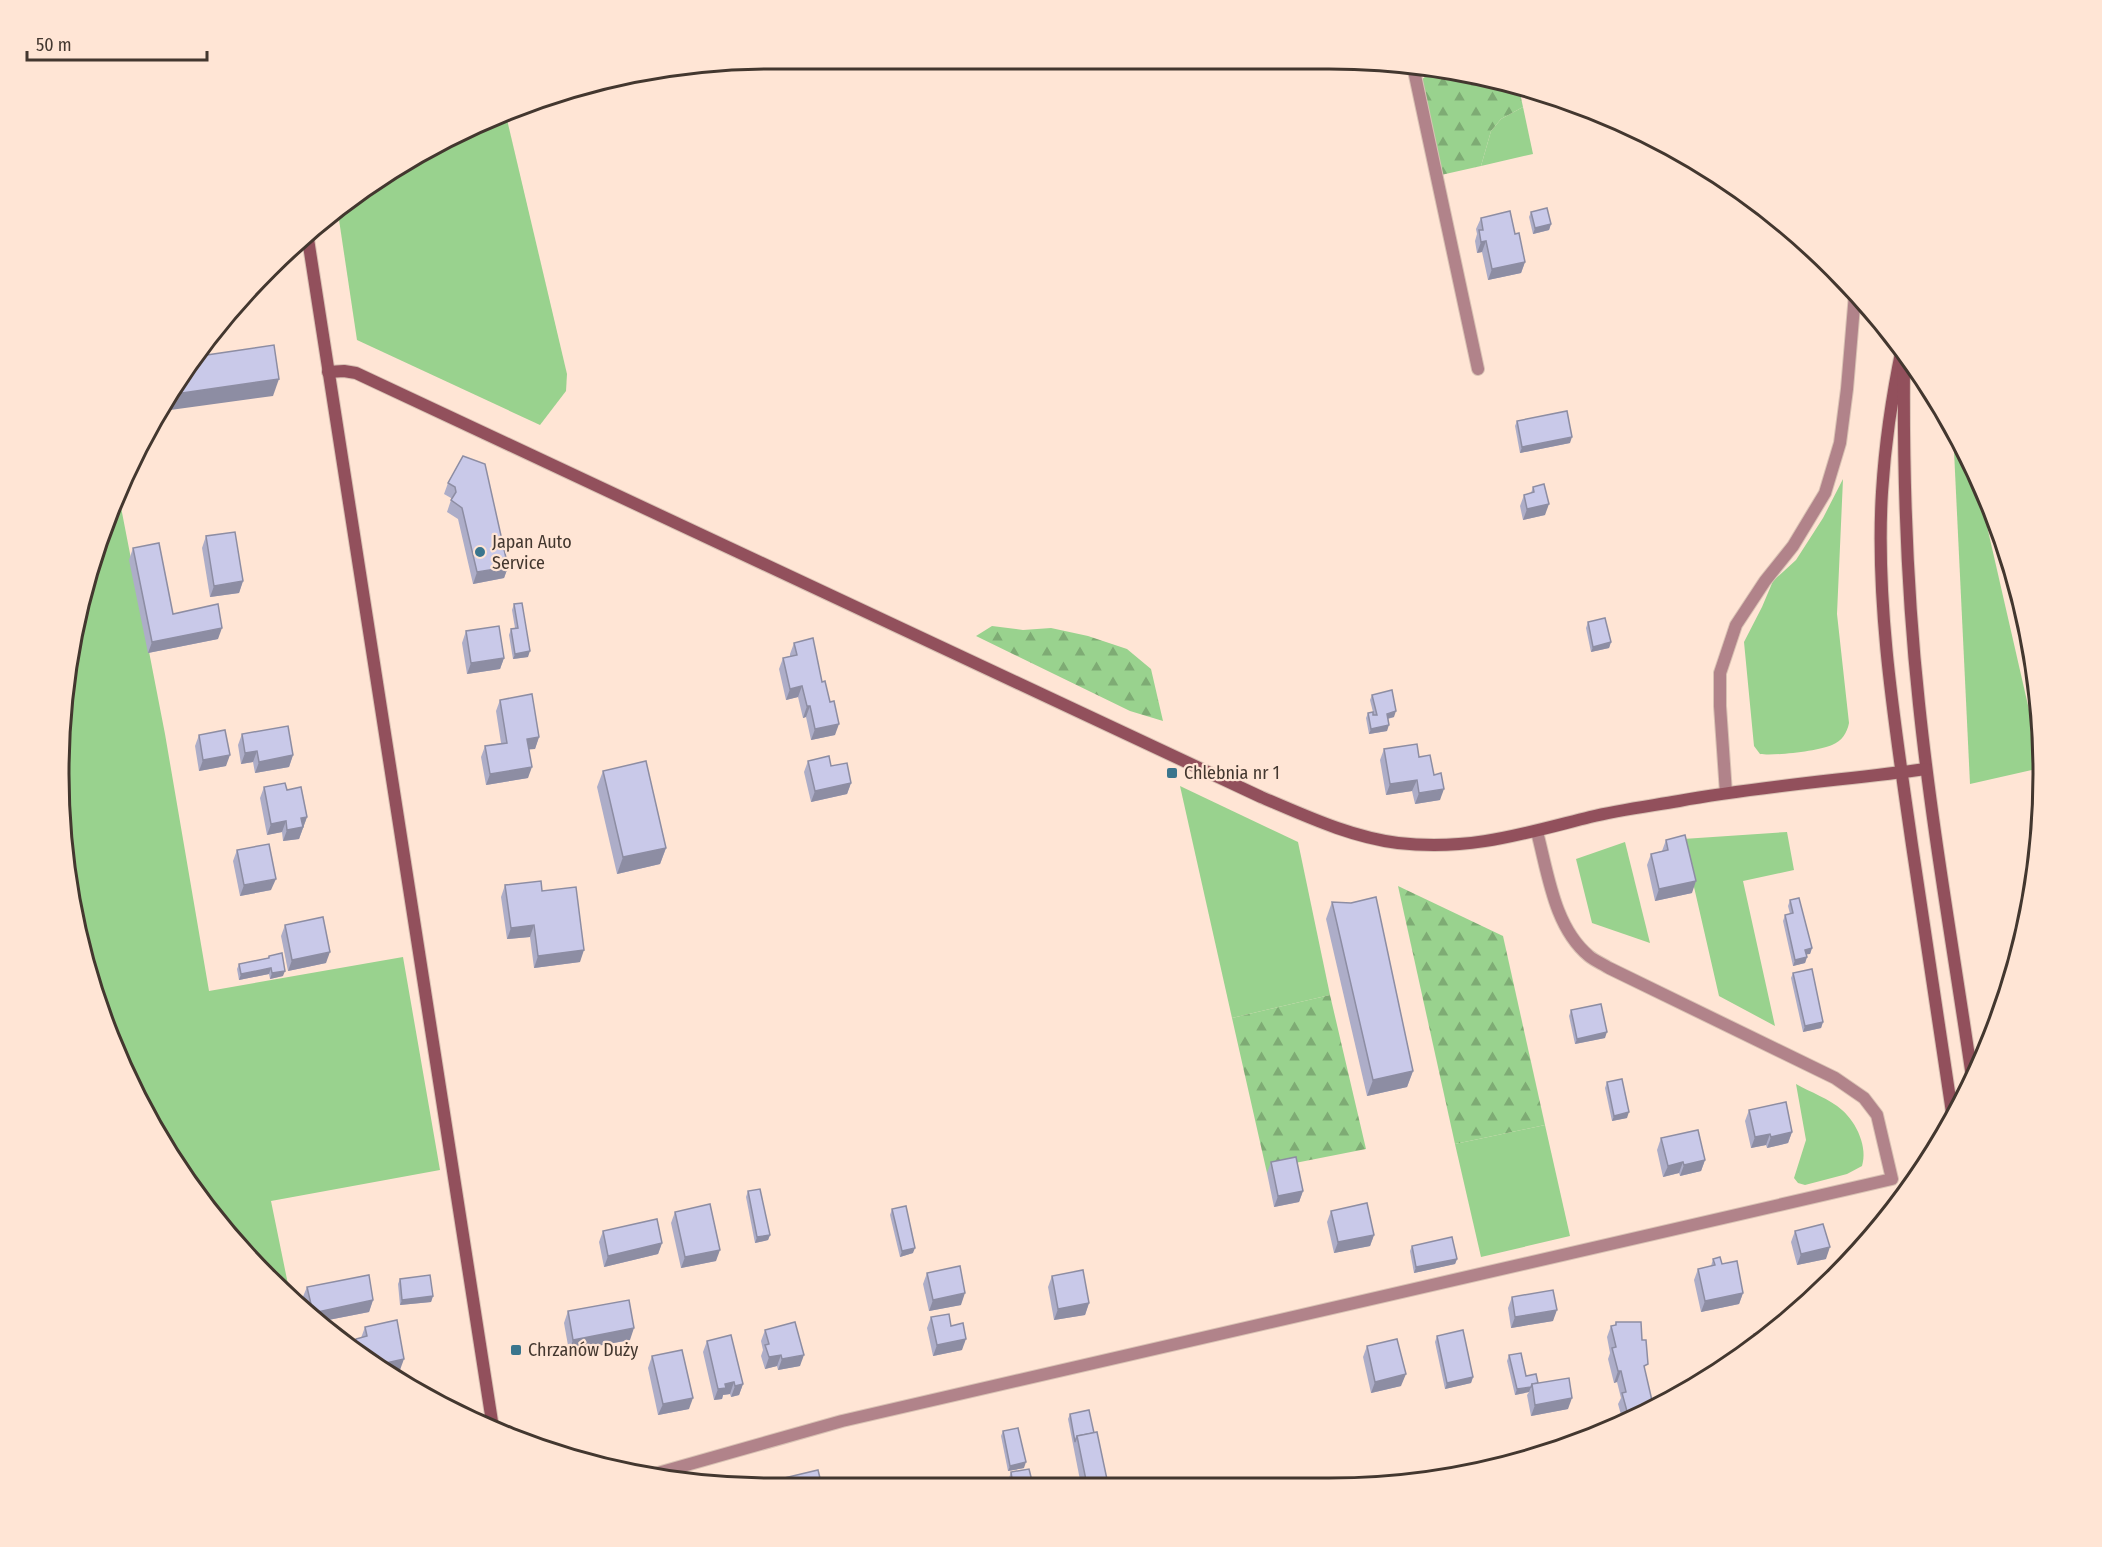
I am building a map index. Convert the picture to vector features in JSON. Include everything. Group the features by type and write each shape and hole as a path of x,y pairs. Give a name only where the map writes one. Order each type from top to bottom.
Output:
{"street":[{"path":"1415,75 1478,369"},
{"path":"309,244 491,1418"},
{"path":"1726,793 1720,673 1736,626 1765,581 1793,546 1825,494 1840,443 1854,305"},
{"path":"1900,363 1886,439 1882,494 1881,548 1888,660 1902,773 1951,1103"},
{"path":"1903,368 1909,594 1918,704 1970,1063"},
{"path":"328,372 356,373 1198,768 1324,824 1363,836 1399,843 1470,844 1537,832 1593,816 1726,793 1926,769"},
{"path":"669,1470 842,1421 1892,1179 1877,1115 1864,1098 1835,1078 1609,968 1589,956 1574,940 1560,913 1537,832"}],"green space":[{"path":"1426,76 1511,93 1521,96 1523,107 1501,119 1491,131 1481,166 1441,175 1421,80"},
{"path":"1523,107 1533,154 1481,166 1491,131 1501,119"},
{"path":"508,122 567,374 566,391 540,425 357,340 339,220 421,163"},
{"path":"1954,450 1986,522 2030,713 2031,727 2033,770 1970,784"},
{"path":"1843,479 1837,614 1848,727 1841,739 1826,747 1797,752 1760,754 1754,746 1744,642 1773,581 1796,560 1823,518"},
{"path":"121,508 165,734 209,991 403,957 440,1170 271,1201 288,1284 244,1238 215,1202 163,1126 123,1043 106,1000 83,911 75,865 69,774 75,682 93,591 106,547"},
{"path":"992,626 1023,630 1051,628 1088,636 1127,649 1151,669 1163,721 1130,711 976,636"},
{"path":"1180,786 1298,842 1330,995 1232,1018"},
{"path":"1787,832 1794,870 1743,881 1775,1026 1719,996 1683,839"},
{"path":"1625,842 1650,943 1592,923 1576,859"},
{"path":"1398,886 1503,936 1545,1125 1455,1144"},
{"path":"1330,995 1366,1149 1295,1163 1267,1173 1232,1018"},
{"path":"1796,1084 1832,1102 1847,1115 1860,1136 1864,1151 1862,1166 1847,1174 1805,1185 1798,1183 1794,1178 1806,1140"},
{"path":"1545,1125 1570,1236 1481,1257 1455,1144"}],"building":[{"path":"1547,208 1551,224 1535,228 1531,212"},
{"path":"1510,211 1515,234 1519,233 1525,262 1492,269 1486,241 1481,242 1479,230 1483,230 1481,218"},
{"path":"274,345 279,379 181,393 208,355"},
{"path":"1567,411 1572,437 1522,447 1517,421"},
{"path":"463,456 485,464 508,567 477,572 462,508 451,500 456,492 455,487 448,483"},
{"path":"1544,484 1549,504 1527,509 1524,495 1534,492 1533,487"},
{"path":"235,532 243,581 214,586 206,536"},
{"path":"159,543 173,614 218,604 222,628 152,642 133,548"},
{"path":"522,603 530,651 515,654 511,629 518,628 514,604"},
{"path":"1605,618 1611,642 1593,647 1588,622"},
{"path":"499,626 504,658 471,663 466,631"},
{"path":"813,638 822,682 825,681 830,702 834,701 839,724 815,729 810,706 807,706 802,686 790,689 783,658 797,655 794,643"},
{"path":"1392,690 1396,711 1387,714 1389,725 1371,729 1368,713 1373,712 1373,715 1377,715 1372,695"},
{"path":"532,694 539,737 527,739 532,767 490,774 485,746 507,743 500,700"},
{"path":"288,726 293,755 259,762 257,751 245,753 242,734"},
{"path":"225,730 230,755 203,760 199,735"},
{"path":"1417,744 1419,757 1430,755 1434,775 1441,773 1444,789 1419,793 1417,780 1390,784 1384,749"},
{"path":"829,756 831,766 847,763 851,783 815,791 808,761"},
{"path":"646,761 666,848 623,857 603,771"},
{"path":"285,783 287,790 301,787 307,817 301,818 303,827 287,830 286,821 271,824 264,787"},
{"path":"1685,835 1696,881 1659,889 1651,854 1668,850 1666,840"},
{"path":"269,844 276,879 244,885 237,850"},
{"path":"541,881 542,891 576,887 584,950 538,956 534,925 511,928 505,885"},
{"path":"1376,897 1413,1071 1373,1080 1332,902 1351,903"},
{"path":"1799,898 1812,948 1805,950 1807,957 1795,960 1785,915 1793,913 1790,900"},
{"path":"323,917 330,952 292,960 285,925"},
{"path":"282,953 285,971 272,973 271,968 241,974 239,964"},
{"path":"1812,969 1823,1022 1805,1026 1793,973"},
{"path":"1601,1004 1607,1032 1577,1039 1571,1010"},
{"path":"1622,1079 1629,1112 1614,1116 1607,1082"},
{"path":"1786,1102 1792,1132 1771,1137 1770,1134 1755,1137 1749,1110"},
{"path":"1698,1130 1705,1160 1668,1166 1661,1138"},
{"path":"1296,1157 1303,1191 1278,1196 1271,1162"},
{"path":"760,1189 770,1235 757,1237 748,1191"},
{"path":"1367,1203 1374,1235 1338,1242 1331,1211"},
{"path":"710,1204 720,1250 685,1257 675,1212"},
{"path":"906,1206 915,1248 902,1251 892,1209"},
{"path":"657,1219 662,1243 608,1256 603,1231"},
{"path":"1823,1224 1830,1247 1801,1254 1795,1231"},
{"path":"1452,1237 1457,1259 1416,1267 1412,1246"},
{"path":"1720,1257 1722,1264 1737,1261 1743,1293 1705,1301 1698,1269 1715,1265 1713,1259"},
{"path":"960,1266 965,1293 933,1300 927,1273"},
{"path":"1083,1270 1089,1303 1058,1309 1052,1276"},
{"path":"369,1275 373,1300 320,1312 311,1305 307,1287"},
{"path":"430,1275 433,1296 402,1300 400,1279"},
{"path":"1553,1290 1557,1310 1515,1317 1512,1297"},
{"path":"629,1300 634,1328 573,1340 568,1311"},
{"path":"949,1314 951,1326 963,1323 966,1339 937,1345 931,1317"},
{"path":"397,1320 404,1359 388,1363 356,1340 367,1336 365,1327"},
{"path":"795,1322 804,1355 782,1359 781,1355 769,1357 765,1345 769,1344 765,1330"},
{"path":"1616,1322 1641,1322 1642,1340 1646,1340 1648,1364 1644,1366 1652,1399 1627,1411 1622,1393 1626,1392 1612,1348 1616,1347 1611,1326 1616,1325"},
{"path":"1463,1330 1473,1377 1447,1383 1437,1336"},
{"path":"731,1335 743,1384 735,1386 734,1382 725,1384 726,1388 718,1389 707,1341"},
{"path":"1397,1339 1406,1374 1375,1382 1367,1346"},
{"path":"682,1350 693,1398 663,1404 652,1356"},
{"path":"1521,1353 1526,1376 1536,1374 1538,1383 1532,1384 1531,1387 1517,1389 1509,1355"},
{"path":"1569,1378 1572,1398 1535,1405 1532,1384"},
{"path":"1089,1410 1094,1433 1077,1436 1075,1442 1070,1414"},
{"path":"1018,1428 1026,1462 1010,1466 1003,1431"},
{"path":"1097,1432 1107,1478 1086,1478 1077,1436"},
{"path":"1029,1469 1031,1478 1012,1478 1011,1472"},
{"path":"818,1470 820,1478 784,1478"}],"place":[{"name":"Japan Auto Service","path":"480,552"},
{"name":"Chlebnia nr 1","path":"1172,773"},
{"name":"Chrzanów Duży","path":"516,1350"}]}
